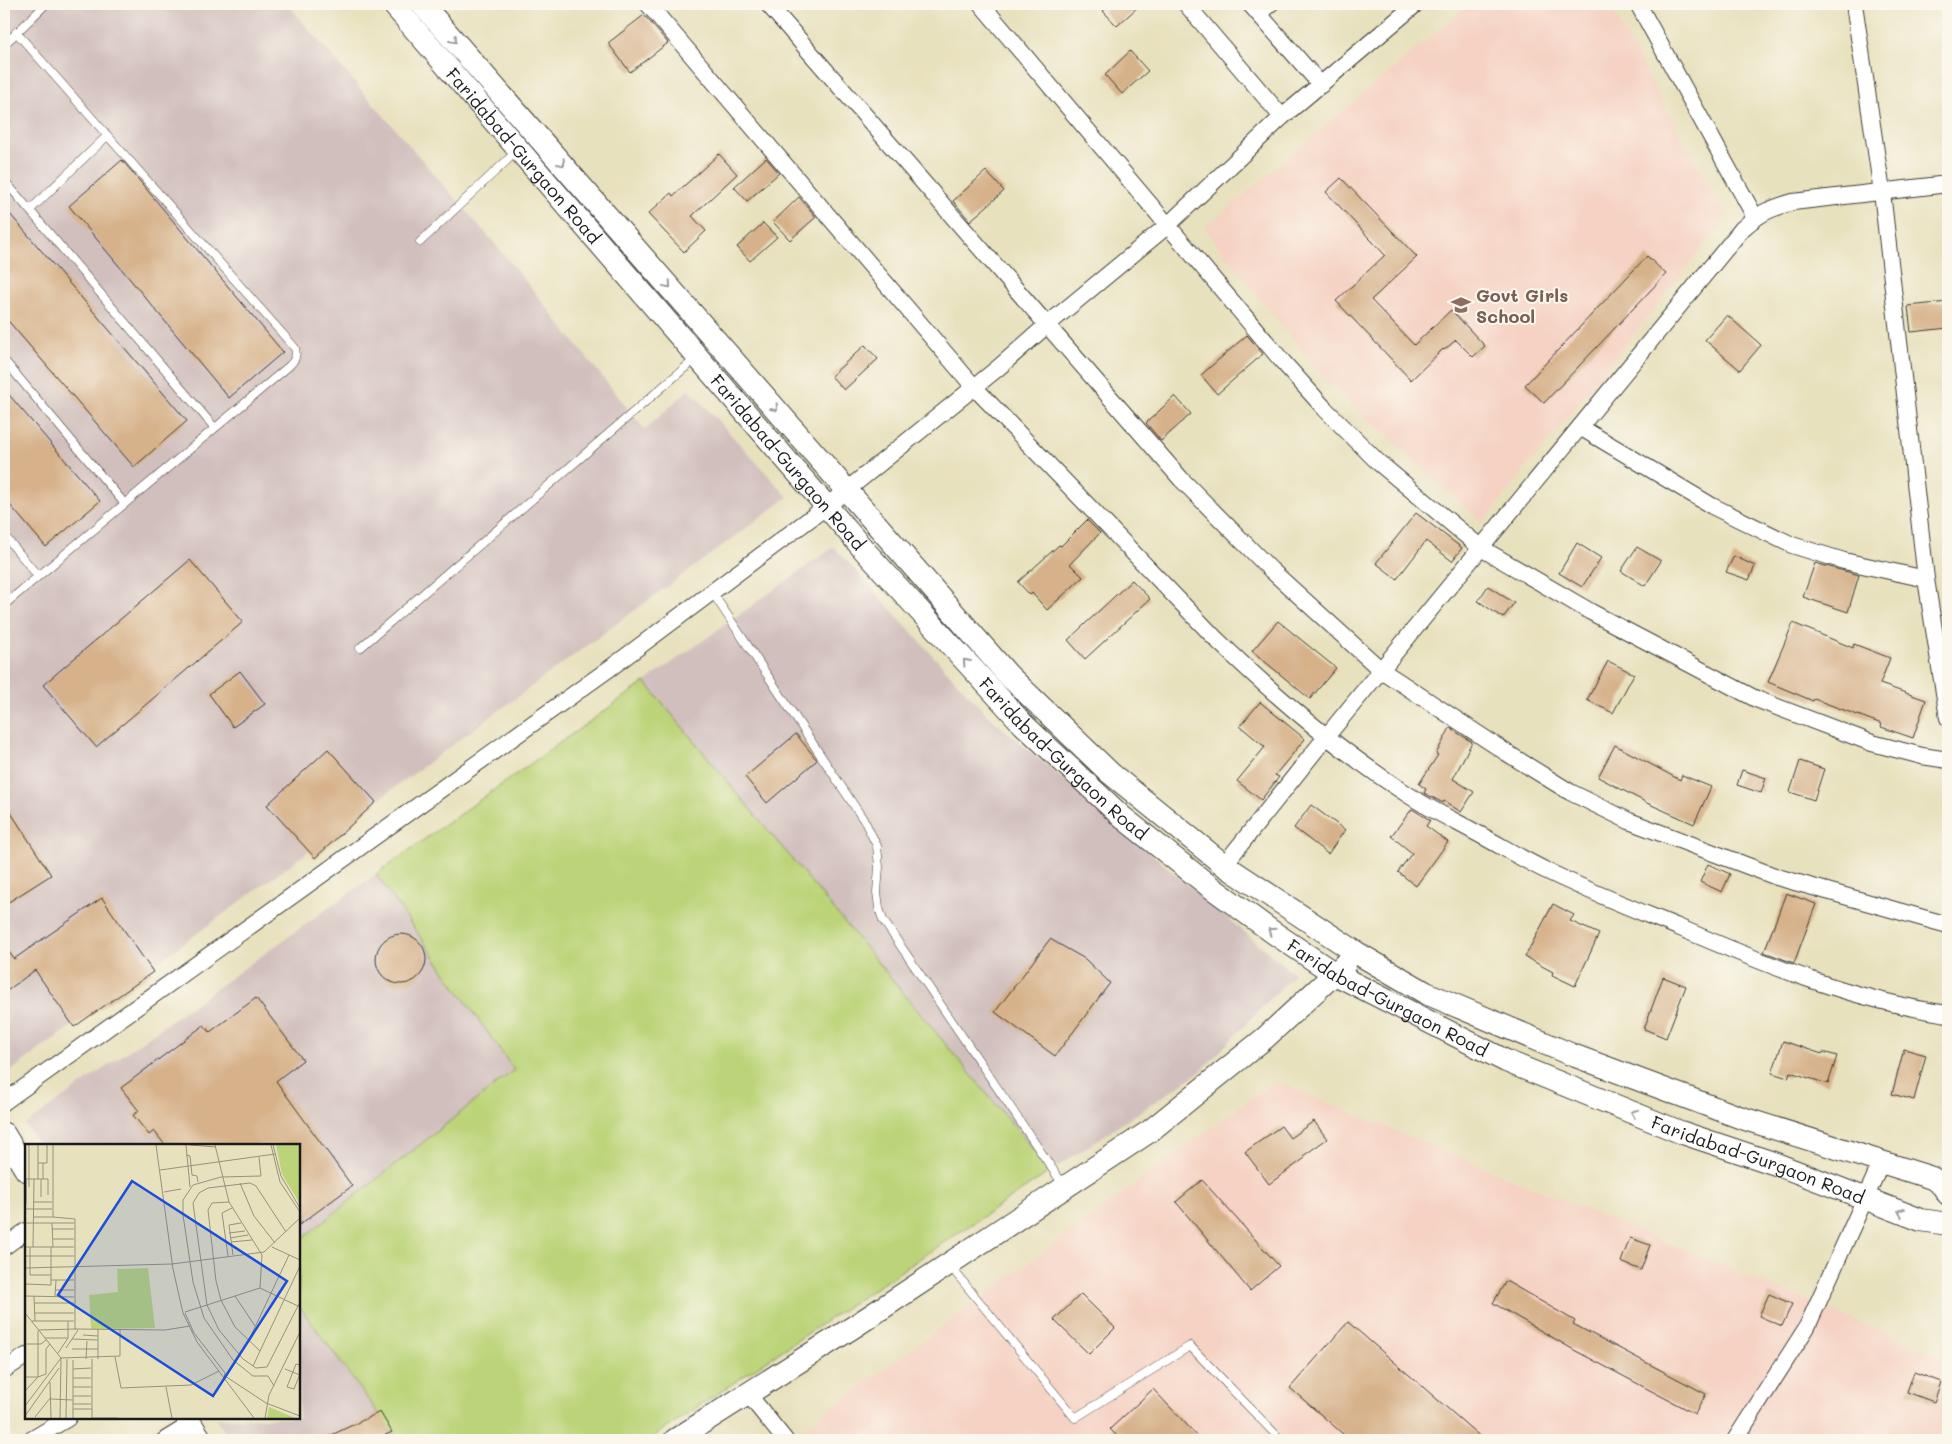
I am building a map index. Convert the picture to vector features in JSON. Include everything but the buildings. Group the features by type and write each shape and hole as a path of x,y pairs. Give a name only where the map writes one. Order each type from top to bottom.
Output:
{"main road":[{"name":"Faridabad-Gurgaon Road","path":"393,4 866,551 1023,724 1122,817 1215,890 1334,974 1506,1061 1680,1132 1776,1164 1921,1220 1948,1224"},
{"name":"Faridabad-Gurgaon Road","path":"422,4 1008,675 1110,773 1224,865 1357,953 1426,993 1570,1054 1739,1117 1932,1178 1942,1185 1948,1194"},
{"path":"675,1440 949,1264 1150,1130 1266,1038 1357,953"},
{"path":"4,1134 25,1168"}],"street":[{"path":"648,4 974,387 1247,669 1326,737 1406,794 1546,871 1723,947 1807,980 1851,993 1927,1011 1948,1014"},
{"path":"768,4 1174,472 1271,570 1381,670 1514,758 1570,792 1629,821 1777,876 1948,925"},
{"path":"981,4 1324,409 1378,462 1481,548 1591,612 1756,699 1872,744 1948,760"},
{"path":"1186,4 1282,117"},
{"path":"4,1102 613,666 827,506 974,387 1168,225 1282,117 1416,4"},
{"path":"1638,4 1755,217"},
{"path":"1854,4 1882,192 1926,579 1948,718"},
{"path":"1259,7 1321,84"},
{"path":"1224,865 1326,737 1732,241 1755,217 1769,209 1793,202 1948,184"},
{"path":"1580,427 1712,506 1792,546 1844,561 1926,579"},
{"path":"1735,1440 1807,1327 1882,1161"},
{"path":"4,1247 25,1232"},
{"path":"4,1370 25,1357"},
{"path":"748,1394 785,1440"},
{"path":"31,1440 66,1419"},
{"path":"165,1440 193,1427"}],"lane":[{"path":"4,45 46,4"},
{"path":"4,605 289,366 296,357 295,348 16,32"},
{"path":"30,210 107,136"},
{"path":"420,242 519,150"},
{"path":"4,180 214,427"},
{"path":"360,648 698,356"},
{"path":"4,360 124,503"},
{"path":"4,535 38,576"},
{"path":"712,592 865,822 877,846 879,867 877,892 883,920 1065,1187"},
{"path":"949,1264 1075,1418 1190,1346 1281,1440"}],"shaded area":[{"path":"4,4 287,4 506,257 645,430 689,389 788,497 4,1076"},
{"name":"Govt Girls School","path":"1470,4 1609,4 1726,218 1483,523 1327,382 1204,228"},
{"path":"834,547 987,715 1294,974 1201,1071 1051,1171 645,682"},
{"path":"376,874 514,1070 300,1240 300,1144 38,1144 25,1125"},
{"path":"1275,1081 1948,1359 1948,1440 788,1440"},
{"path":"300,1307 398,1440 230,1440 217,1419 300,1419"}],"green space":[{"path":"645,682 1051,1171 648,1440 398,1440 300,1307 300,1240 514,1070 376,874"}],"place":[{"name":"Govt Girls School","path":"1461,305"}]}
